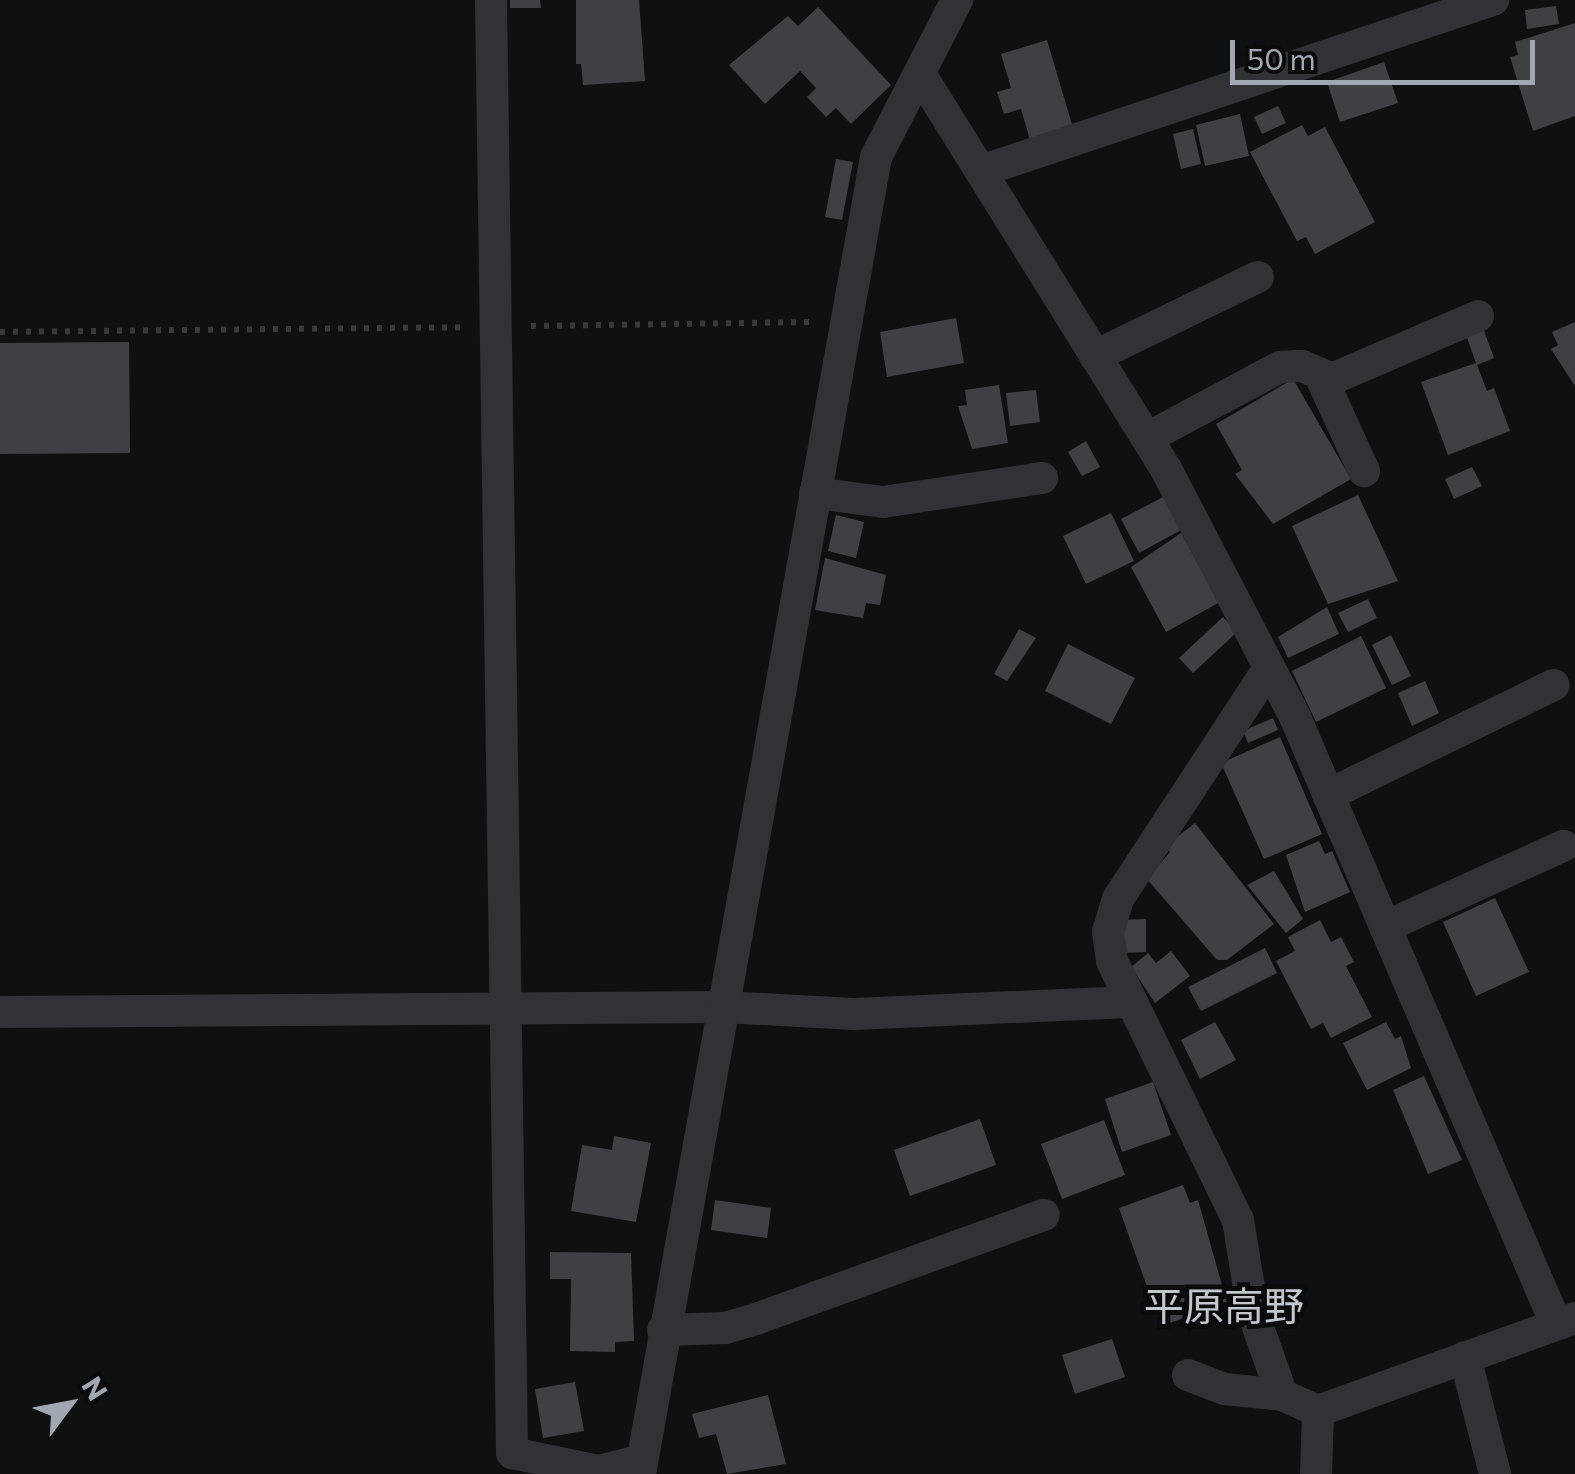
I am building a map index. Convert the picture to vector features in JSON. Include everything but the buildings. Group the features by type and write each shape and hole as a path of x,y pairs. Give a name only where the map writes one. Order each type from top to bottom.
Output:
{"street":[{"path":"492,0 512,1453 597,1472 639,1468 876,157 922,77 957,0"},
{"path":"981,171 1493,0"},
{"path":"922,77 1147,438 1269,668 1566,1321 1318,1411 1282,1395 1226,1389 1188,1374"},
{"path":"1096,356 1258,277"},
{"path":"1147,438 1280,367 1302,366 1332,378 1478,316"},
{"path":"1319,373 1364,471"},
{"path":"814,493 883,502 1042,478"},
{"path":"1269,668 1118,899 1110,947 1132,1002 1238,1220 1253,1313 1282,1395"},
{"path":"1328,795 1554,685"},
{"path":"1385,927 1563,846"},
{"path":"0,1012 722,1006 854,1014 1132,1002"},
{"path":"663,1330 725,1328 756,1319 1044,1215"},
{"path":"1465,1357 1495,1474"},
{"path":"1316,1474 1318,1411"}],"path":[{"path":"0,332 846,322"}],"district":[{"name":"平原高野","path":"1224,1305"}]}
